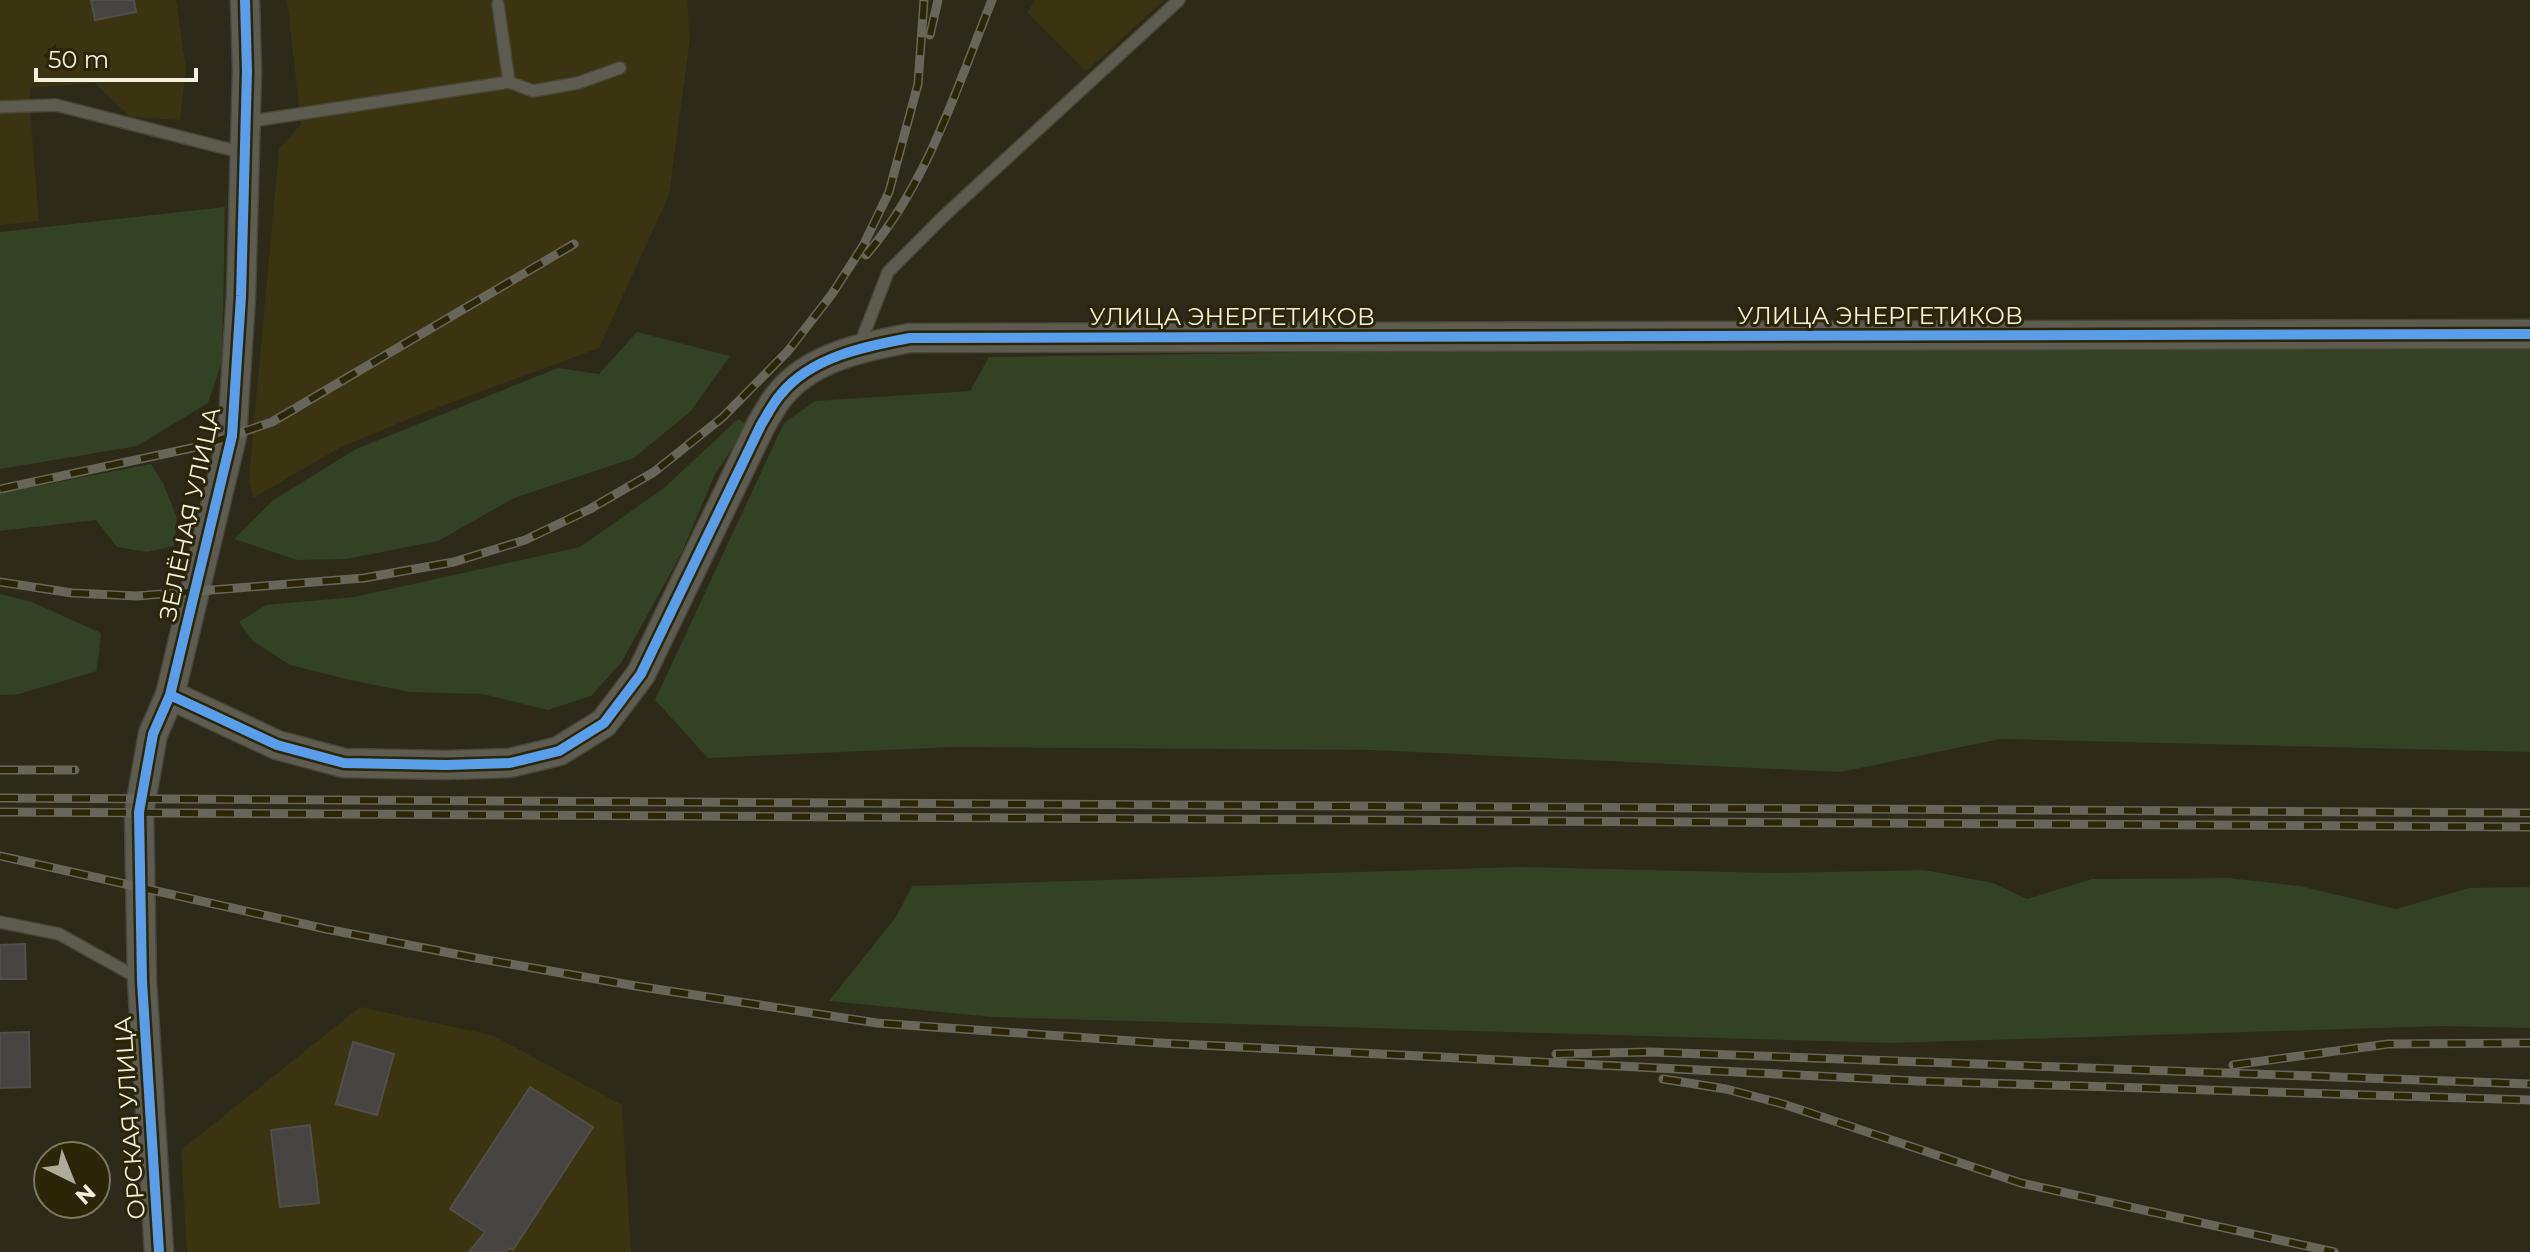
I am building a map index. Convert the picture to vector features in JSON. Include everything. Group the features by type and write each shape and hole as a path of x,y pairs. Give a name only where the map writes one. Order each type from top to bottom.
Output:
{"street":[{"name":"ЗЕЛЁНАЯ УЛИЦА","path":"142,981 139,812 153,734 170,695 232,436 241,296 245,0"},
{"name":"УЛИЦА ЭНЕРГЕТИКОВ","path":"170,695 277,745 344,763 510,763 559,751 604,723 641,674 761,425 781,393 803,373 859,348 910,338 2530,334"},
{"name":"ОРСКАЯ УЛИЦА","path":"142,981 159,1252"}],"lane":[{"path":"859,348 888,272 945,215 1179,0"},
{"path":"498,4 509,82"},
{"path":"245,122 509,82 533,91 578,83 620,68"},
{"path":"0,107 56,105 244,153"},
{"path":"0,922 59,934 142,981"}],"shaded area":[{"path":"0,0 176,0 186,69 180,120 130,117 95,83 30,88 39,221 0,225"},
{"path":"287,0 687,0 690,39 669,195 599,348 341,447 253,498 249,478 279,149 301,124"},
{"path":"1036,0 1164,0 1086,71 1027,12"},
{"path":"360,1007 492,1035 622,1105 631,1252 187,1252 181,1150"}],"green space":[{"path":"225,207 222,362 208,403 137,446 0,469 0,232"},
{"path":"637,332 730,356 691,411 634,458 514,498 438,541 346,559 297,560 234,539 272,501 356,449 558,368 599,374"},
{"path":"1924,344 2530,346 2530,752 2000,739 1841,772 1373,750 954,747 708,758 655,700 784,423 815,401 970,391 989,357"},
{"path":"738,419 748,425 715,474 682,552 621,663 591,696 548,710 483,694 410,692 350,680 290,665 253,641 239,622 266,605 354,597 580,547 664,488"},
{"path":"151,464 163,483 177,518 174,546 147,552 117,547 96,520 0,531 0,493"},
{"path":"0,594 32,602 101,633 97,671 19,694 0,695"},
{"path":"1519,867 1772,873 1924,870 1993,883 2027,899 2092,879 2228,878 2300,886 2396,909 2469,888 2530,887 2530,1028 2444,1026 1891,1043 992,1017 829,1001 896,917 912,886"}],"building":[{"path":"91,0 134,0 136,12 95,20"},
{"path":"25,944 26,979 0,979 0,945"},
{"path":"29,1032 30,1087 0,1088 0,1033"},
{"path":"353,1042 394,1054 377,1115 336,1104"},
{"path":"530,1087 593,1127 513,1250 469,1252 485,1232 450,1209"},
{"path":"310,1125 319,1203 280,1207 271,1130"}],"railway":[{"path":"0,582 72,593 137,596 364,578 454,562 525,540 590,509 654,472 723,417 788,351 832,294 863,246 889,192 918,84 924,0"},
{"path":"930,35 938,0"},
{"path":"866,255 888,227 924,166 992,0"},
{"path":"0,489 201,446 272,422 574,244"},
{"path":"0,770 75,770"},
{"path":"0,798 2530,813"},
{"path":"0,812 2530,827"},
{"path":"0,856 326,929 476,958 877,1023 1160,1043 1917,1081 2530,1100"},
{"path":"2233,1065 2388,1044 2530,1043"},
{"path":"1556,1054 1650,1052 2530,1084"},
{"path":"1663,1079 1726,1089 1783,1104 2021,1183 2334,1252"}],"cycle path":[{"path":"159,1252 142,981 139,812 153,734 170,695 232,436 241,296 247,71 245,0"},
{"path":"170,695 277,745 344,763 510,763 559,751 604,723 641,674 761,425 781,394 793,381 823,362 858,349 910,338 2530,334"}]}
